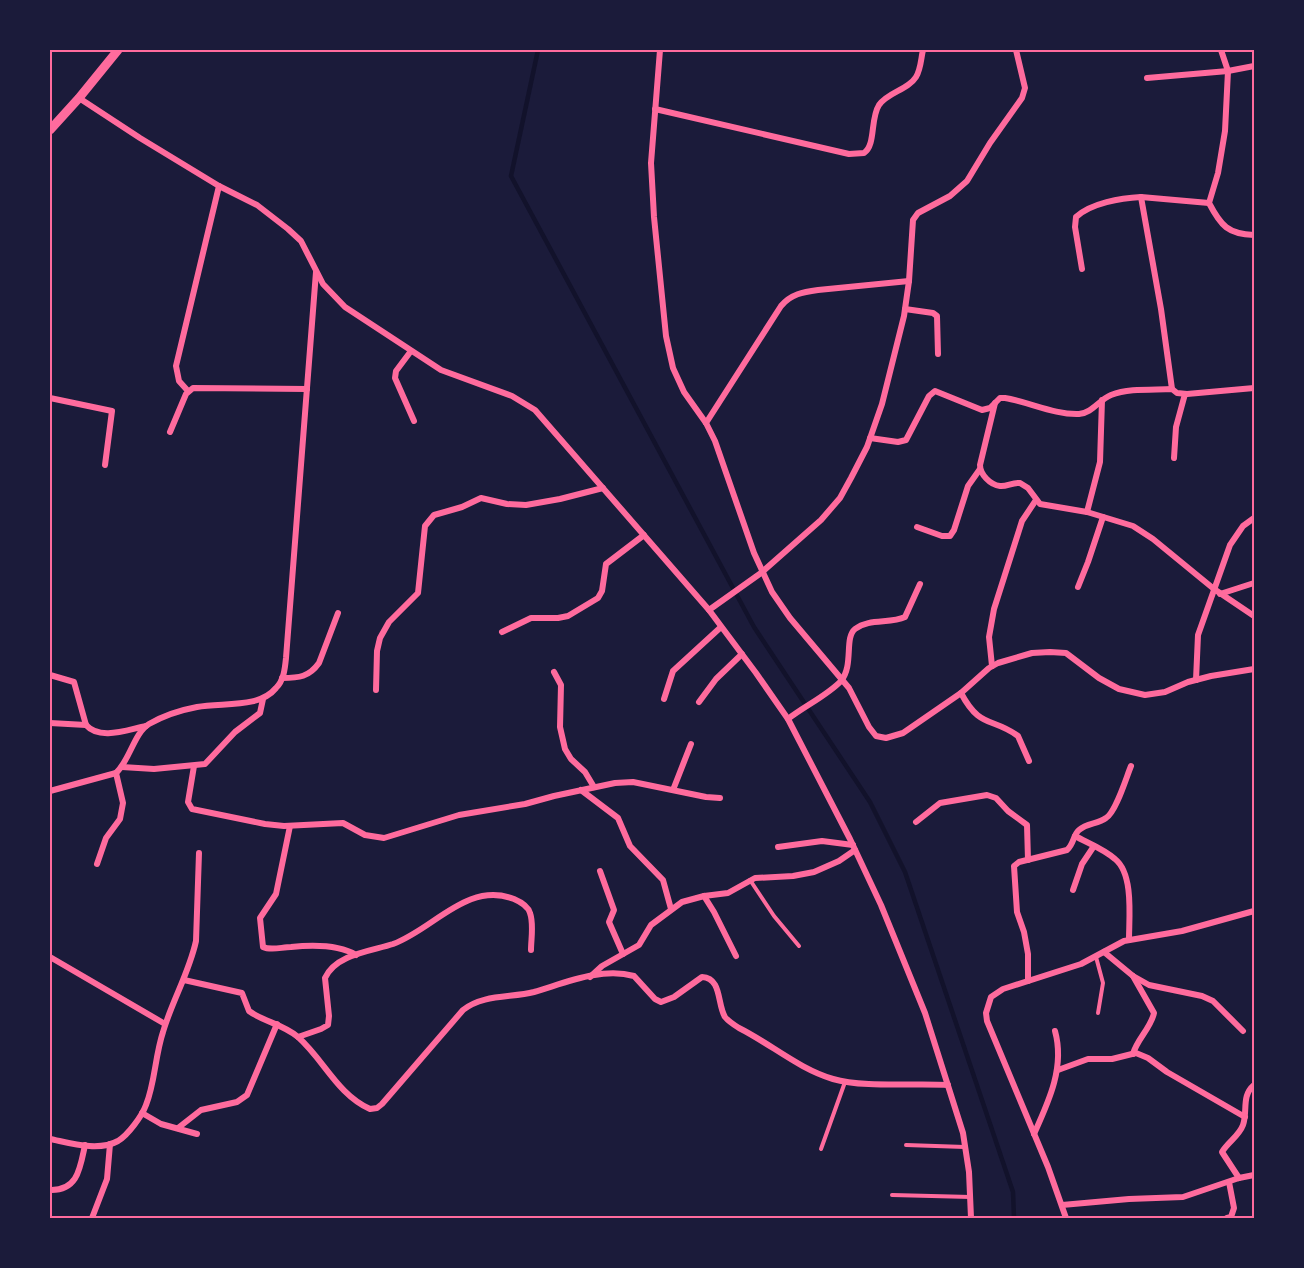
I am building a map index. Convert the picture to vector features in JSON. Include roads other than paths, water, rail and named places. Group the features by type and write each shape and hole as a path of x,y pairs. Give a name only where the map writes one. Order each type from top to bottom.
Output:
{"street":[{"path":"50,130 118,50"},
{"path":"660,50 651,163 666,336 673,368 715,441 762,573 772,592 790,618 855,698 872,733 880,738 894,737 903,733 961,693 992,666 1032,654 1058,652 1066,654 1099,678 1119,688 1154,694 1196,680 1254,669"},
{"path":"656,109 849,154 864,153 870,145 874,118 879,105 891,94 913,81 917,76 923,50"},
{"path":"712,608 762,573 831,510 851,478 870,438 882,404 905,309 913,220 918,213 950,196 968,181 990,143 1022,98 1025,88 1016,50"},
{"path":"1221,50 1228,72 1225,131 1218,173 1209,203 1224,227 1238,234 1254,236"},
{"path":"1147,78 1228,72 1254,66"},
{"path":"79,98 219,186 256,205 288,230 302,241 316,271 332,296 345,307 441,370 512,396 535,410 644,535 712,608 721,627 788,719 881,904 925,1014 948,1085 965,1147 970,1218"},
{"path":"188,391 176,374 177,357 219,186"},
{"path":"1082,269 1075,227 1076,217 1085,210 1122,199 1141,197 1209,203"},
{"path":"1141,197 1161,309 1172,389 1176,393 1185,394 1254,388"},
{"path":"50,675 74,682 86,725 101,734 147,726 198,706 263,699 276,689 282,678 286,658 316,271"},
{"path":"706,423 781,306 790,298 811,291 909,281"},
{"path":"905,309 935,315 938,320 938,354"},
{"path":"411,351 396,371 395,378 414,421"},
{"path":"170,432 188,391 193,388 307,389"},
{"path":"870,438 898,442 906,440 929,396 935,391 982,410 990,408 1000,398 1005,398 1079,414 1086,413 1107,396 1124,392 1172,389"},
{"path":"1174,458 1176,427 1185,394"},
{"path":"50,398 112,411 105,465"},
{"path":"1087,512 1100,462 1102,400"},
{"path":"917,527 942,536 950,536 954,530 972,478 980,469 995,403"},
{"path":"980,469 986,478 998,485 1015,482 1023,484 1035,500 1042,505 1087,512 1133,526 1217,592 1254,616"},
{"path":"376,690 377,651 380,638 389,622 418,593 425,526 434,515 462,507 481,498 507,504 526,505 603,488"},
{"path":"992,666 989,637 994,609 1022,521 1035,500"},
{"path":"1078,587 1103,516"},
{"path":"1196,680 1198,635 1217,592 1230,545 1243,526 1254,518"},
{"path":"502,633 531,618 568,616 598,598 602,591 606,564 644,535"},
{"path":"1217,592 1254,583"},
{"path":"788,719 841,680 848,666 849,640 853,631 866,624 905,617 920,584"},
{"path":"282,678 297,678 314,670 319,663 338,613"},
{"path":"664,699 673,671 721,627"},
{"path":"699,702 716,679 742,654"},
{"path":"554,672 561,685 560,727 565,749 585,772 594,787"},
{"path":"961,693 976,716 1018,736 1029,762"},
{"path":"122,767 154,769 194,766 209,761 235,732 258,715 263,699"},
{"path":"50,723 86,725"},
{"path":"50,791 116,773 122,767 140,733 147,726"},
{"path":"673,790 691,744"},
{"path":"194,766 188,802 192,809 265,824 290,826 343,823 365,835 384,838 468,813 525,804 615,783 633,782 720,798"},
{"path":"1028,981 1028,954 1017,912 1014,869 1016,863 1067,850 1079,830 1110,815 1131,766"},
{"path":"97,864 106,838 120,819 123,802 116,773"},
{"path":"581,790 618,818 630,846 663,880 671,909"},
{"path":"916,822 940,803 991,795 1027,825 1028,860"},
{"path":"290,826 276,894 260,918 263,947 269,949 299,946 333,948 347,950 356,955"},
{"path":"1075,836 1117,860 1125,874 1129,940"},
{"path":"778,847 822,842 854,848"},
{"path":"1073,890 1082,864 1094,846"},
{"path":"589,977 602,966 639,945 651,925 682,902 728,893 750,880 808,874 825,868 854,848"},
{"path":"50,1139 85,1145 110,1144 120,1140 147,1105 165,1024 184,980 196,941 199,853"},
{"path":"600,871 614,910 609,922 623,954"},
{"path":"298,1037 328,1025 325,978 331,970 356,955 406,938 463,901 489,894 502,894 525,904 531,918 531,950"},
{"path":"704,896 736,956"},
{"path":"1066,1218 987,1021 986,1013 991,997 997,992 1081,964 1129,940 1182,931 1254,911"},
{"path":"1104,952 1133,976 1149,985 1202,996 1213,1001 1243,1031"},
{"path":"50,957 165,1024"},
{"path":"184,980 238,991 245,996 249,1011 298,1037 309,1047 341,1088 365,1107 374,1109 382,1104 470,1004 613,973 634,976 655,999 661,1002 674,997 702,977 709,978 714,982 722,1010 728,1021 766,1042 800,1065 821,1075 845,1082 948,1085"},
{"path":"1133,976 1154,1013 1152,1021 1136,1044 1133,1054"},
{"path":"178,1128 201,1110 237,1102 247,1095 277,1024"},
{"path":"1034,1134 1048,1102 1058,1070 1054,1031"},
{"path":"1058,1070 1088,1059 1112,1059 1133,1054 1148,1058 1167,1072 1245,1117"},
{"path":"1239,1178 1222,1152 1239,1132 1245,1117 1245,1099 1254,1085"},
{"path":"142,1113 161,1124 197,1134"},
{"path":"92,1218 107,1179 110,1144"},
{"path":"50,1190 63,1190 72,1183 80,1166 85,1145"},
{"path":"1062,1205 1129,1198 1183,1197 1254,1175"},
{"path":"1227,1218 1232,1217 1234,1211 1229,1182"}],"lane":[{"path":"750,880 774,916 799,946"},
{"path":"1096,957 1102,983 1098,1013"},
{"path":"820,1149 845,1082"},
{"path":"906,1145 965,1147"},
{"path":"892,1195 970,1197"}],"waterway":[{"path":"538,50 511,176 754,627 870,802 905,872 1013,1192 1014,1218"}]}
